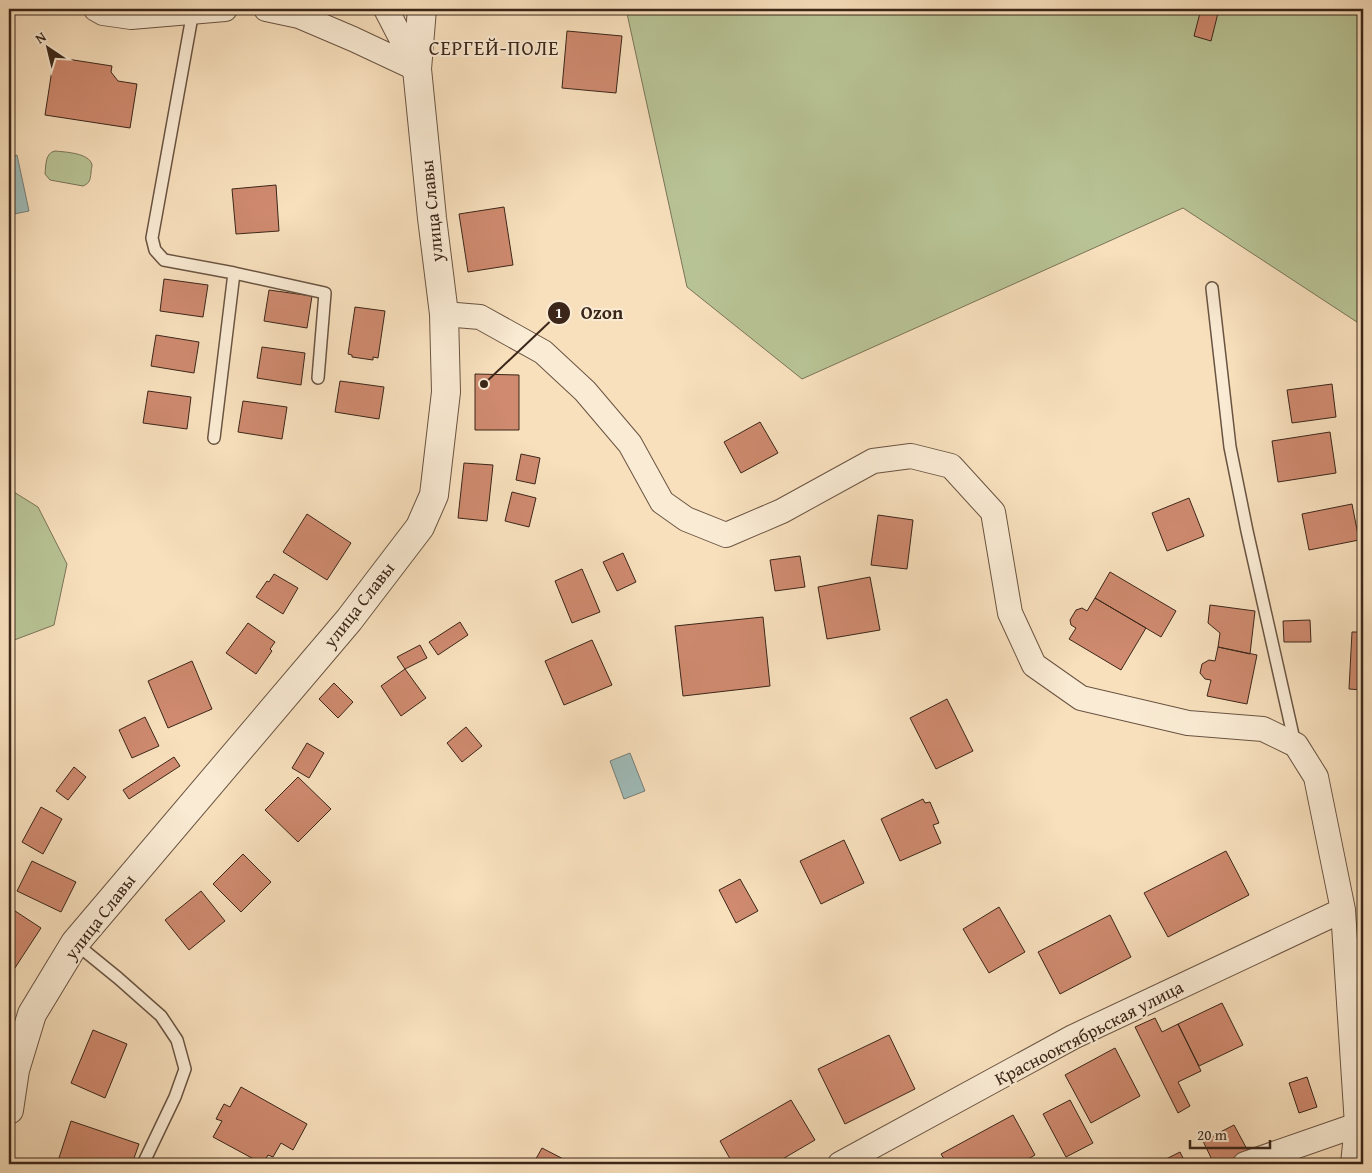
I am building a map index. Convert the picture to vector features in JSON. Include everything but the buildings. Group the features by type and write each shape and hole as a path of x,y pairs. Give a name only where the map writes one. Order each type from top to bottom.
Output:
{"street":[{"path":"96,9 103,13 131,17 225,9"},
{"path":"266,9 299,16 417,69"},
{"path":"386,9 417,69"},
{"name":"улица Славы","path":"9,1110 15,1070 32,1014 75,943 349,620 420,527 434,495 440,458 446,392 444,314 417,69 422,9"},
{"path":"444,314 480,317 543,352 585,391 630,444 662,502 686,519 726,535 782,511 873,461 911,456 951,466 993,512 1010,613 1034,665 1081,698 1188,723 1263,729 1296,745 1316,777 1343,910 1357,1125 1353,1164"},
{"name":"Краснооктябрьская улица","path":"840,1164 1073,1037 1343,910"},
{"path":"1245,1164 1357,1125"}],"lane":[{"path":"193,11 152,238 155,250 164,260 325,293 318,378"},
{"path":"214,438 234,273"},
{"path":"1212,288 1230,447 1247,531 1296,745"},
{"path":"75,943 161,1016 177,1040 185,1069 175,1097 143,1164"}],"green space":[{"path":"626,9 1363,9 1363,326 1183,208 802,379 687,287"},
{"path":"55,151 76,154 87,158 92,166 88,182 83,186 50,180 45,174 46,163 49,154"},
{"path":"9,489 38,507 67,564 54,625 9,642"}],"water":[{"path":"17,155 29,211 9,215 9,157"},
{"path":"630,753 645,791 624,799 610,761"}],"place":[{"name":"Ozon","path":"484,384"}],"district":[{"name":"СЕРГЕЙ-ПОЛЕ","path":"494,48"}]}
